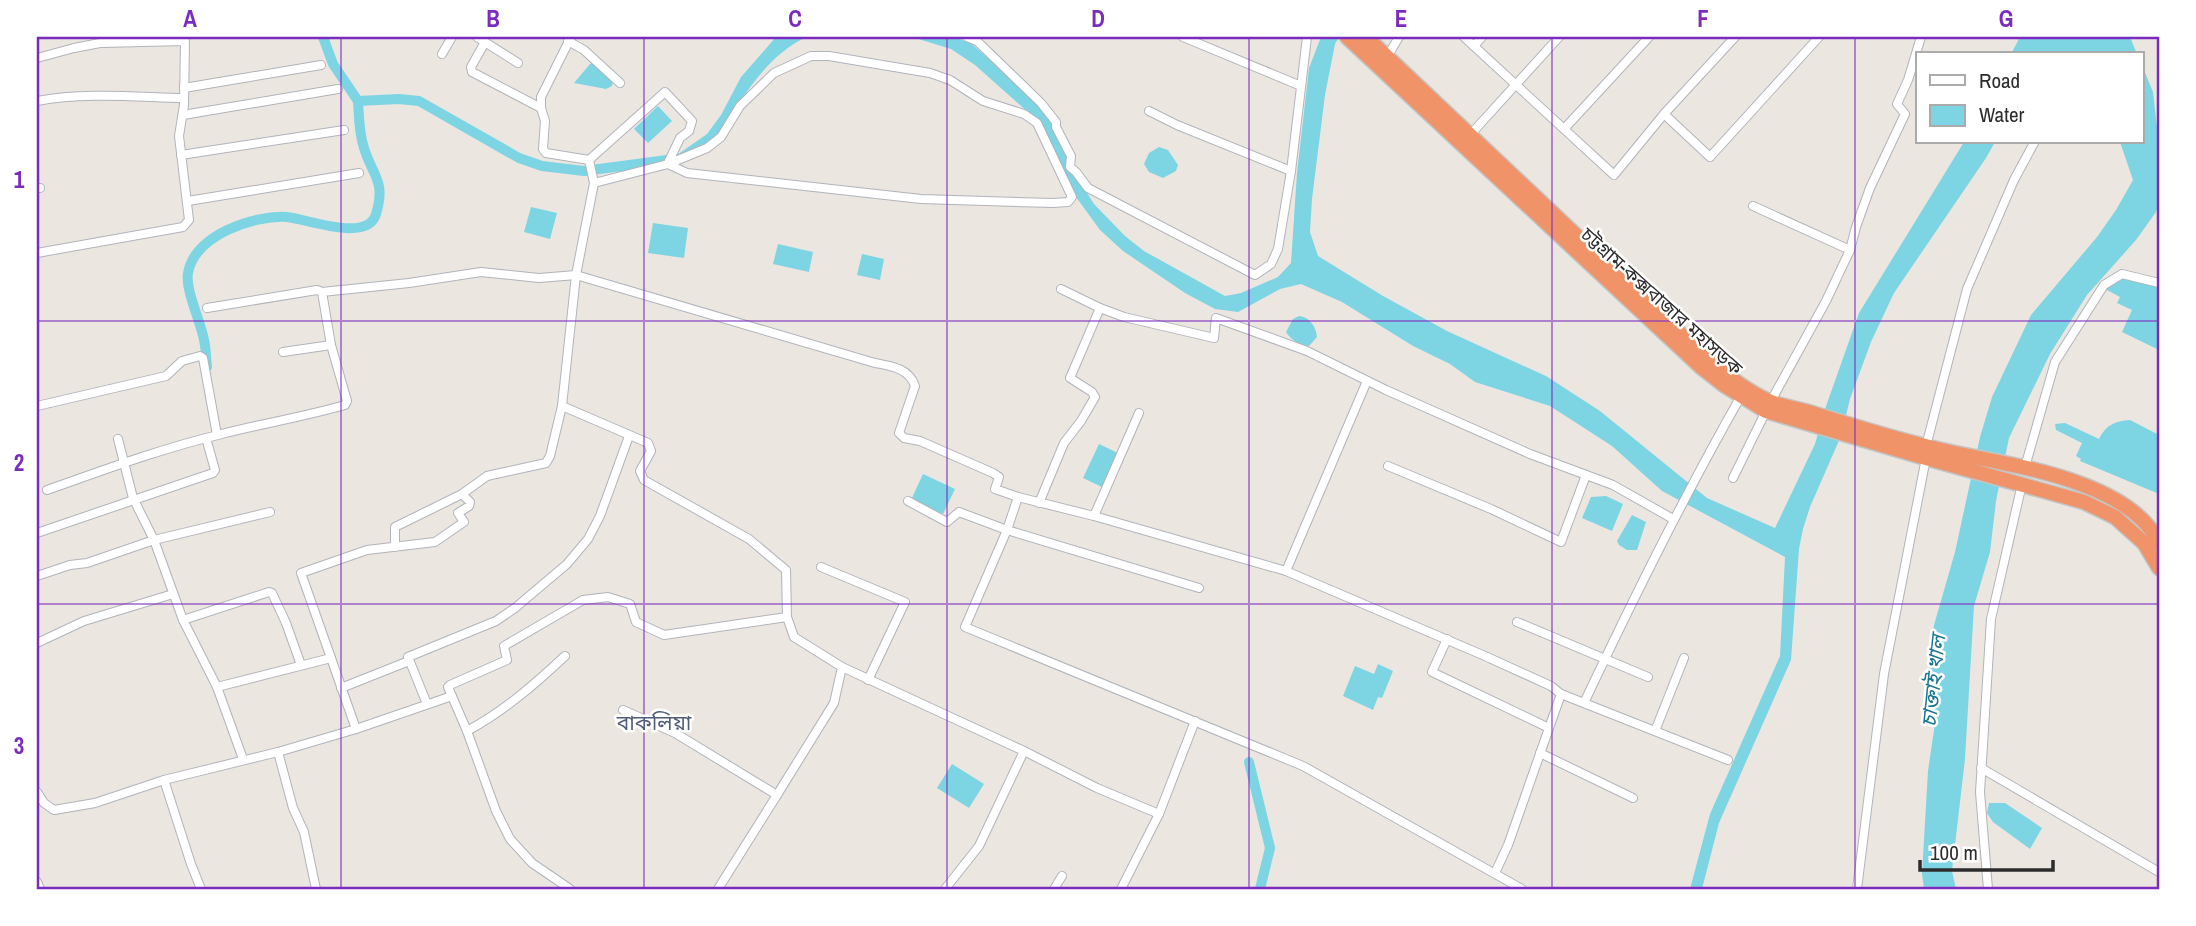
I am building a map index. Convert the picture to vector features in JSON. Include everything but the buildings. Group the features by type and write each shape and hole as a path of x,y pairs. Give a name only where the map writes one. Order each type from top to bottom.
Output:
{"highway":[{"name":"চট্টগ্রাম-কক্সবাজার মহাসড়ক","path":"1347,37 1365,42 1387,57 1471,134 1578,245 1709,360 1769,406"},
{"name":"চট্টগ্রাম-কক্সবাজার মহাসড়ক","path":"1365,42 1578,245 1701,367 1741,396 1946,457 2084,502 2115,517 2144,543 2159,568"},
{"name":"চট্টগ্রাম-কক্সবাজার মহাসড়ক","path":"1946,457 2023,467 2090,488 2124,505 2154,533 2159,543"}],"street":[{"path":"442,54 452,37"},
{"path":"967,37 977,41 1041,103 1056,122 1071,156 1070,167 1088,188 1255,275 1271,264 1279,248 1307,37"},
{"path":"1183,37 1301,86"},
{"path":"1464,37 1614,175 1664,114 1735,37"},
{"path":"1474,46 1482,37"},
{"path":"1471,134 1559,37"},
{"path":"1564,129 1649,37"},
{"path":"1664,114 1710,157 1818,37"},
{"path":"519,63 481,39 471,66 472,72 541,108"},
{"path":"589,160 545,151 545,121 541,108 545,87 569,39 621,83"},
{"path":"1387,57 1400,39"},
{"path":"37,58 100,43 182,40 185,43 183,115 179,136 189,220 183,227 37,253"},
{"path":"1732,478 1826,301 1850,250 1870,188 1905,114 1897,104 1916,55"},
{"path":"594,184 668,164 706,148 721,137 740,106 774,73 811,56 829,56 930,73 950,80 983,101 1024,114 1037,123 1047,140 1072,200 1054,203 921,200 687,173 668,164"},
{"path":"184,88 321,65"},
{"path":"183,115 338,89"},
{"path":"589,160 665,92 692,121 689,131 680,138 668,164"},
{"path":"37,102 87,95 184,98"},
{"path":"1149,111 1291,171"},
{"path":"181,155 345,130"},
{"path":"1857,889 1884,674 1926,452 1967,289 2014,180 2033,144"},
{"path":"395,547 395,527 398,524 462,494 487,476 546,463 550,456 562,406 576,275 594,184 589,160"},
{"path":"188,201 359,173"},
{"path":"1753,206 1850,250"},
{"path":"207,308 317,290 322,292 409,283 481,272 539,278 576,275 875,363 898,367 913,380 915,386 899,433 904,438 920,442 993,473 999,477 995,489 1018,498 1094,516 1286,571 1447,639 1551,686 1561,694 1728,760"},
{"path":"2023,467 2055,362 2104,285 2122,274 2159,283"},
{"path":"1060,289 1124,317 1214,338 1216,318 1307,351 1530,454 1613,485 1673,519"},
{"path":"47,490 206,438 345,405 347,401 331,345 322,292"},
{"path":"1039,503 1064,443 1095,397 1092,392 1070,378 1100,308"},
{"path":"283,352 331,345"},
{"path":"37,406 166,376 182,360 200,356 203,359 217,435"},
{"path":"1286,571 1367,381"},
{"path":"1584,703 1673,519 1741,396"},
{"path":"562,406 648,443 651,451 640,471 644,480 748,539 786,570 787,617 794,637 868,680 1024,751 1097,788 1159,814"},
{"path":"1094,516 1139,413"},
{"path":"427,704 409,656 496,621 567,564 588,539 600,516 629,436"},
{"path":"37,533 215,472 206,438"},
{"path":"118,439 133,498 154,540 183,620 217,687 243,759"},
{"path":"1388,466 1561,542 1586,475"},
{"path":"1988,889 1980,768 1991,619 2019,483"},
{"path":"356,729 301,573 367,550 435,542 463,524 458,513 470,505 462,494"},
{"path":"1018,498 965,627 1303,766 1522,889"},
{"path":"908,501 947,522 959,512 1007,530 1199,588"},
{"path":"37,576 70,565 87,563 154,540 270,512"},
{"path":"821,567 905,602 868,680"},
{"path":"183,620 272,593 301,665"},
{"path":"37,643 84,621 173,594"},
{"path":"570,889 532,863 510,839 496,811 448,687 507,660 503,646 583,600 608,597 630,604 636,622 664,635 787,617"},
{"path":"1517,622 1648,677"},
{"path":"1447,639 1432,672 1549,728"},
{"path":"467,732 495,716 527,692 565,656"},
{"path":"217,687 331,658"},
{"path":"1655,731 1684,658"},
{"path":"341,688 409,661"},
{"path":"718,889 834,703 842,667"},
{"path":"1495,873 1508,845 1561,694"},
{"path":"37,792 50,808 64,809 95,803 164,780 278,752 356,729 452,696"},
{"path":"623,710 676,733 777,795"},
{"path":"1121,889 1159,814 1195,721"},
{"path":"957,889 947,887 979,846 1024,751"},
{"path":"278,752 293,808 304,832 316,889"},
{"path":"1540,752 1633,798"},
{"path":"1980,768 2159,872"},
{"path":"164,780 201,889"},
{"path":"1054,889 1062,876"},
{"path":"37,882 40,889"}],"water":[{"path":"776,37 807,37 787,48 762,72 710,142 695,151 677,155 707,134 721,115 741,77"},
{"path":"912,37 956,37 973,45 1049,115 1077,177 1094,204 1125,236 1144,251 1225,296 1241,293 1278,277 1291,263 1297,173 1309,68 1321,37 1339,37 1335,44 1325,95 1312,199 1310,232 1318,256 1447,331 1546,376 1600,411 1707,498 1775,528 1815,444 1859,313 1963,144 1994,144 1894,293 1871,342 1850,399 1841,436 1803,529 1799,549 1791,660 1719,823 1702,889 1690,889 1710,814 1780,656 1785,557 1662,491 1612,446 1550,406 1475,382 1450,364 1413,346 1342,302 1301,284 1280,289 1238,312 1215,309 1185,293 1123,251 1100,230 1068,186 1029,113 975,65 951,49"},
{"path":"2020,37 2130,37 2136,52 2042,52 2012,52"},
{"path":"594,63 613,81 612,86 606,89 574,83 590,64"},
{"name":"চাক্তাই খাল","path":"2144,70 2153,92 2159,145 2159,202 2156,212 2136,240 2087,295 2050,354 2009,438 1996,501 1990,552 1974,606 1965,759 1952,871 1956,889 1924,889 1922,874 1928,771 1935,723 1928,675 1934,625 1955,552 1980,437 1992,397 2031,315 2097,237 2133,180 2121,144 2144,144"},
{"path":"658,106 672,121 648,143 634,129"},
{"path":"1159,147 1168,150 1178,165 1176,171 1163,178 1149,172 1144,164 1149,153"},
{"path":"531,207 557,213 550,239 524,232"},
{"path":"653,223 688,228 684,258 648,253"},
{"path":"778,244 813,252 809,272 773,264"},
{"path":"862,254 884,259 880,280 857,275"},
{"path":"2121,277 2159,287 2159,350 2122,332 2132,310 2117,303 2120,297 2105,289"},
{"path":"1299,316 1309,320 1315,330 1317,337 1309,346 1296,342 1286,332 1293,319"},
{"path":"2130,420 2159,435 2159,494 2080,461 2076,456 2082,443 2056,430 2055,424 2065,423 2099,439 2112,425"},
{"path":"1099,444 1120,454 1104,488 1083,478"},
{"path":"923,474 955,489 943,514 911,500"},
{"path":"1606,496 1623,504 1612,531 1582,518 1591,497"},
{"path":"1632,515 1646,522 1637,550 1627,550 1617,541"},
{"path":"1378,664 1393,671 1382,698 1378,697 1373,710 1343,696 1355,666 1374,674"},
{"path":"952,764 984,784 969,808 937,788"},
{"path":"1989,803 2005,803 2042,828 2030,849 1993,822 1987,813"}],"waterway":[{"path":"323,37 333,64 358,101"},
{"path":"358,101 419,101 519,158 542,166 584,171 667,160"},
{"path":"207,367 204,340 191,297 188,273 193,260 213,238 243,224 273,217 350,228 371,223 376,214 380,194 362,142 358,101"},
{"path":"1249,762 1270,848 1260,889"}],"district":[{"name":"বাকলিয়া","path":"654,722"}]}
